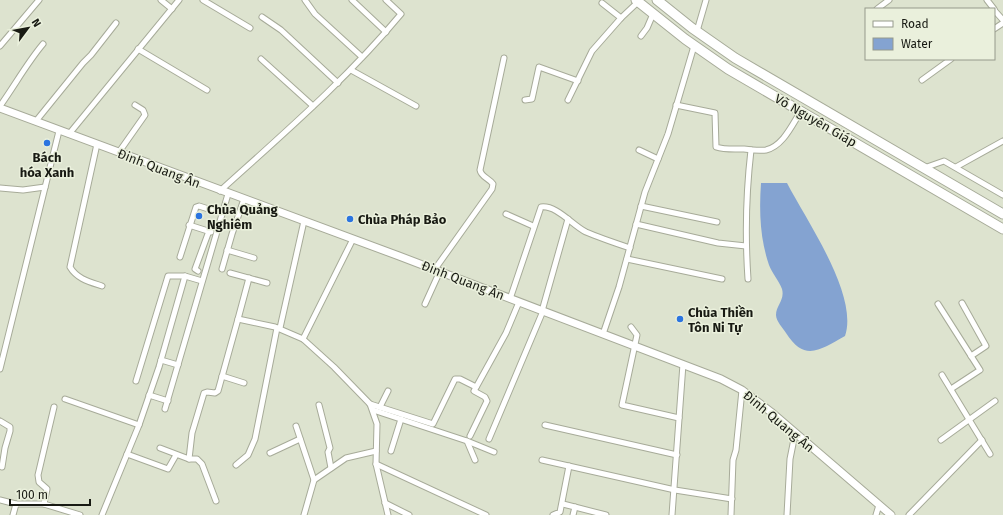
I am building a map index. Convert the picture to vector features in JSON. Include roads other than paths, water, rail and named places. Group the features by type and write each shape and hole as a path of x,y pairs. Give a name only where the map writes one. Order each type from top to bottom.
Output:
{"highway":[{"name":"Võ Nguyên Giáp","path":"657,0 735,58 1003,214"},
{"name":"Võ Nguyên Giáp","path":"637,1 694,46 728,69 1003,229"}],"street":[{"path":"0,46 39,0"},
{"path":"161,0 172,9"},
{"path":"69,134 179,0"},
{"path":"202,0 250,28"},
{"path":"305,0 315,14 362,57"},
{"path":"352,0 386,32"},
{"path":"220,191 338,83 386,32 401,14 386,0"},
{"path":"697,31 706,0"},
{"path":"878,8 889,0"},
{"path":"986,0 993,8"},
{"path":"568,100 592,51 637,1"},
{"path":"602,3 621,18"},
{"path":"995,10 1003,20"},
{"path":"641,36 647,28 653,14"},
{"path":"262,17 281,30 338,83"},
{"path":"36,121 83,63 92,55 116,23"},
{"path":"995,29 1003,23"},
{"path":"0,107 19,79 27,64 44,44"},
{"path":"603,334 627,259 641,206 676,105 694,46"},
{"path":"138,49 207,90"},
{"path":"425,304 437,270 492,189 493,184 482,175 480,170 504,58"},
{"path":"262,60 313,106"},
{"path":"922,80 950,60"},
{"path":"525,100 532,99 539,67 578,81"},
{"path":"351,70 416,106"},
{"path":"119,152 145,115 143,110 135,105"},
{"path":"676,105 715,113 716,147 751,150 768,149 777,144 788,131 801,111"},
{"name":"Đinh Quang Ân","path":"0,107 59,131 437,270 721,380 742,390 891,515"},
{"path":"0,369 59,131"},
{"path":"956,167 1003,142"},
{"path":"97,144 70,267 80,278 102,286"},
{"path":"639,150 658,159"},
{"path":"748,279 745,204 751,150"},
{"path":"924,168 940,161 956,167 1003,195"},
{"path":"0,188 23,190 45,187"},
{"path":"165,410 217,233 221,213 228,194"},
{"path":"222,269 244,199"},
{"path":"180,257 196,207 199,206 221,213"},
{"path":"641,206 717,222"},
{"path":"510,299 540,207 546,207 568,219 584,231 630,248"},
{"path":"506,214 533,226"},
{"path":"489,439 543,311 568,219"},
{"path":"236,465 248,455 255,439 304,221"},
{"path":"636,224 705,240 746,246"},
{"path":"189,225 217,233"},
{"path":"198,271 195,269 209,231"},
{"path":"303,340 353,239"},
{"path":"227,250 254,258"},
{"path":"627,259 722,279"},
{"path":"230,273 267,283"},
{"path":"136,381 166,278 170,275 185,276 202,281"},
{"path":"102,515 139,425 161,360 185,276"},
{"path":"189,459 192,433 204,393 217,392 249,278"},
{"path":"475,460 469,438 487,400 485,397 474,392 506,333 519,302"},
{"path":"962,303 986,346 971,356"},
{"path":"938,304 980,370 951,389"},
{"path":"238,319 279,328 303,340 334,367 370,404 377,424 376,464 388,515"},
{"path":"632,327 637,333 622,405 679,418"},
{"path":"161,360 178,365"},
{"path":"672,515 683,364"},
{"path":"942,375 990,454"},
{"path":"222,376 244,383"},
{"path":"370,404 433,424 455,380 460,380 476,387"},
{"path":"731,515 734,460 742,390"},
{"path":"380,407 388,391"},
{"path":"149,395 168,401"},
{"path":"65,399 139,425"},
{"path":"941,440 995,401"},
{"path":"318,405 330,448 328,452 331,468"},
{"path":"44,504 47,489 39,482 38,475 54,407"},
{"path":"373,410 469,438 494,452"},
{"path":"391,451 401,419"},
{"path":"0,421 10,427 2,466"},
{"path":"545,425 677,455"},
{"path":"296,426 314,480 304,515"},
{"path":"787,515 790,459 795,434"},
{"path":"270,453 300,439"},
{"path":"909,515 982,440"},
{"path":"160,448 189,459 197,459 202,464 216,501"},
{"path":"314,480 346,458 376,451"},
{"path":"127,454 168,469 176,455"},
{"path":"542,460 675,490 732,499"},
{"path":"376,464 486,515"},
{"path":"553,515 560,512 563,504 570,466"},
{"path":"0,500 16,504 44,504 80,515"},
{"path":"385,503 409,515"},
{"path":"13,515 16,504"},
{"path":"563,504 606,515"},
{"path":"876,515 879,505"},
{"path":"573,515 575,507"}],"water":[{"path":"761,183 787,183 838,279 845,300 847,319 845,336 821,349 807,351 800,348 793,342 777,320 776,311 783,293 781,286 769,265 762,235 760,214"}],"place":[{"name":"Bách hóa Xanh","path":"47,143"},
{"name":"Chùa Quảng Nghiêm","path":"199,216"},
{"name":"Chùa Pháp Bảo","path":"350,219"},
{"name":"Chùa Thiền Tôn Ni Tự","path":"680,319"}]}
